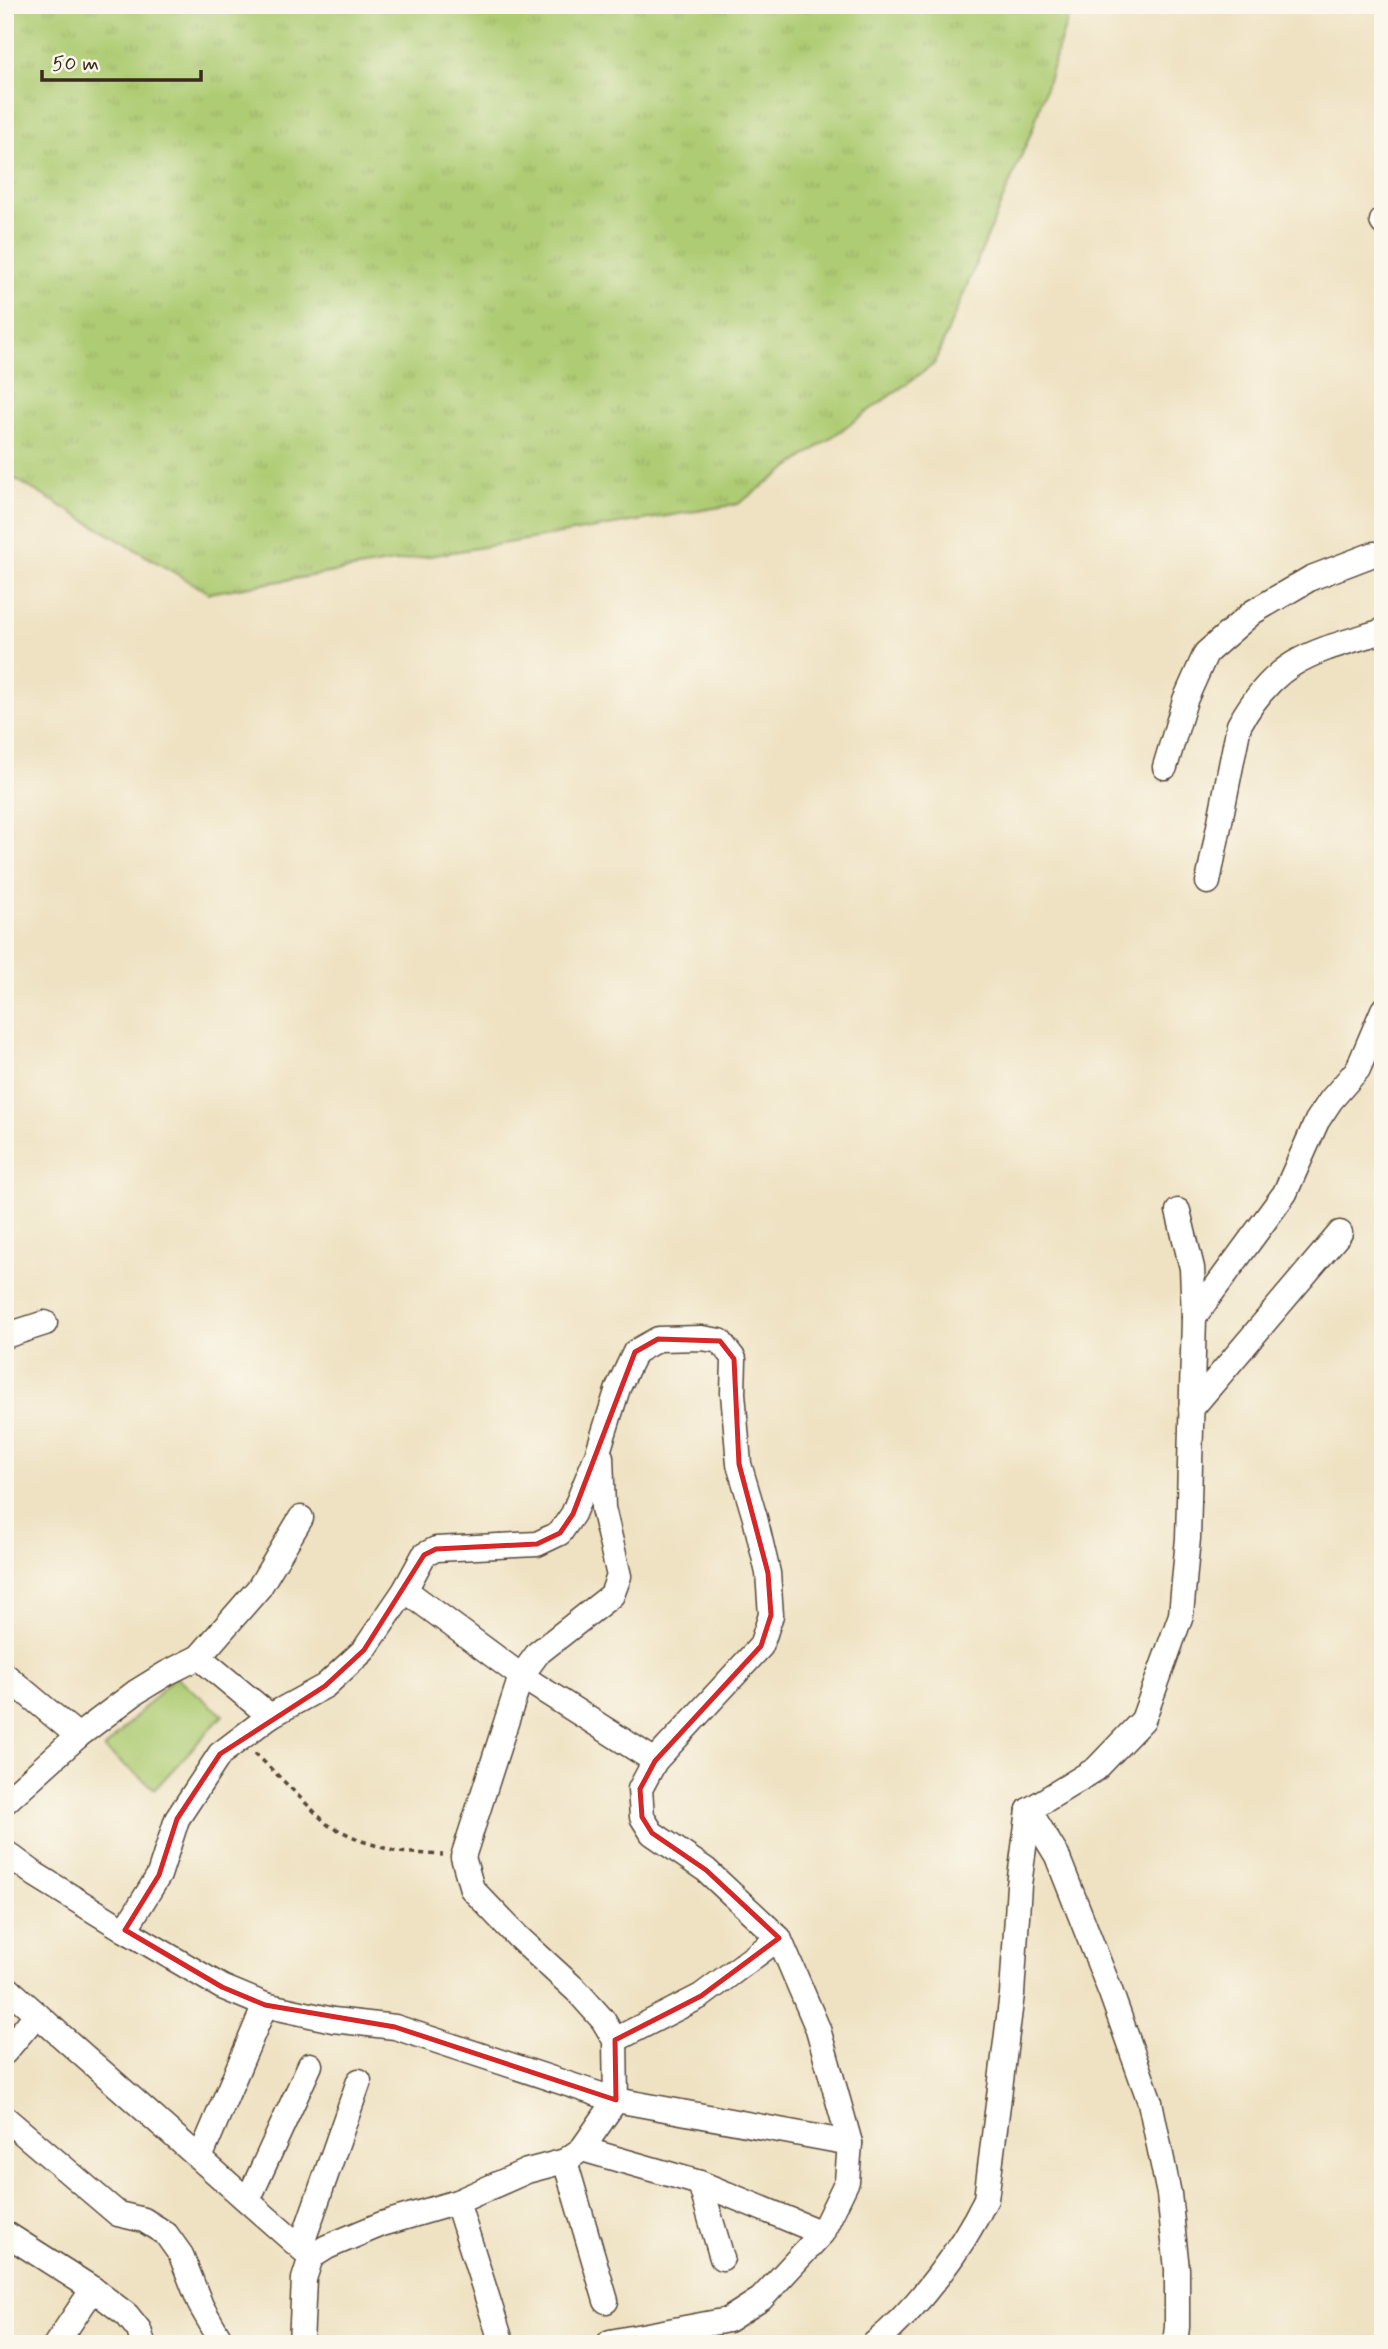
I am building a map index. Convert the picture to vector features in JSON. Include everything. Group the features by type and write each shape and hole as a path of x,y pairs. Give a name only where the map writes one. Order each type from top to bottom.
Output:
{"street":[{"path":"1165,767 1185,700 1206,653 1253,612 1311,578 1374,554 1383,554"},
{"path":"1208,882 1239,725 1248,709 1272,680 1297,660 1311,653 1383,631"},
{"path":"1194,1317 1285,1193 1317,1121 1358,1069 1383,1010"},
{"path":"1029,1810 1096,1769 1143,1720 1181,1615 1188,1538 1194,1317 1192,1268 1178,1211"},
{"path":"1191,1409 1340,1233"},
{"path":"5,1336 45,1323"},
{"path":"125,1930 159,1875 177,1819 220,1754 270,1716 325,1686 364,1650 405,1590 424,1555 436,1549 537,1544 560,1532 573,1514 600,1446 618,1388 635,1352 658,1339 702,1338 720,1341 734,1359 733,1393 739,1464 768,1573 771,1615 761,1646 655,1761 640,1789 642,1817 652,1833 706,1870 779,1938 818,2029 849,2143 847,2181 822,2233 761,2299 728,2320 608,2344"},
{"path":"600,1446 603,1508 619,1576 612,1595 538,1653 522,1676 463,1857 472,1889 518,1937 577,1991 603,2020 615,2040 616,2099 574,2155 606,2301"},
{"path":"5,1802 78,1736 136,1692 199,1657 260,1588 301,1518"},
{"path":"405,1590 522,1676 655,1761"},
{"path":"199,1657 270,1716"},
{"path":"5,1675 78,1736"},
{"path":"874,2344 892,2329 939,2273 975,2222 986,2199 1011,2007 1019,1885 1029,1810"},
{"path":"1029,1810 1057,1856 1150,2102 1169,2194 1175,2256 1175,2344"},
{"path":"5,1852 36,1875 125,1930 222,1987 265,2005 333,2020 395,2027 616,2099 849,2143"},
{"path":"615,2040 701,1996 779,1938"},
{"path":"5,1986 306,2251"},
{"path":"201,2158 265,2005"},
{"path":"5,2052 37,2014"},
{"path":"248,2200 310,2065"},
{"path":"301,2344 306,2251 359,2081"},
{"path":"5,2118 118,2214 144,2220 166,2234 181,2255 201,2306 223,2344"},
{"path":"306,2251 327,2247 382,2224 457,2202 527,2171 574,2155 701,2183 822,2233"},
{"path":"701,2183 722,2258"},
{"path":"457,2202 502,2344"},
{"path":"5,2233 93,2289 127,2315 139,2330 143,2344"},
{"path":"67,2337 93,2289"}],"path":[{"path":"241,1739 328,1825 362,1842 397,1852 463,1857"}],"highlighted area":[{"path":"658,1339 720,1341 734,1359 739,1464 768,1573 771,1615 761,1646 655,1761 640,1789 642,1817 652,1833 706,1870 779,1938 701,1996 615,2040 616,2100 395,2027 265,2005 222,1987 125,1930 159,1875 177,1819 220,1754 325,1686 364,1650 424,1555 436,1549 537,1544 560,1533 573,1514 635,1352"}],"green space":[{"path":"5,5 1072,5 1033,128 934,364 738,504 209,593 5,473"},
{"path":"175,1676 223,1715 155,1789 104,1749"}]}
